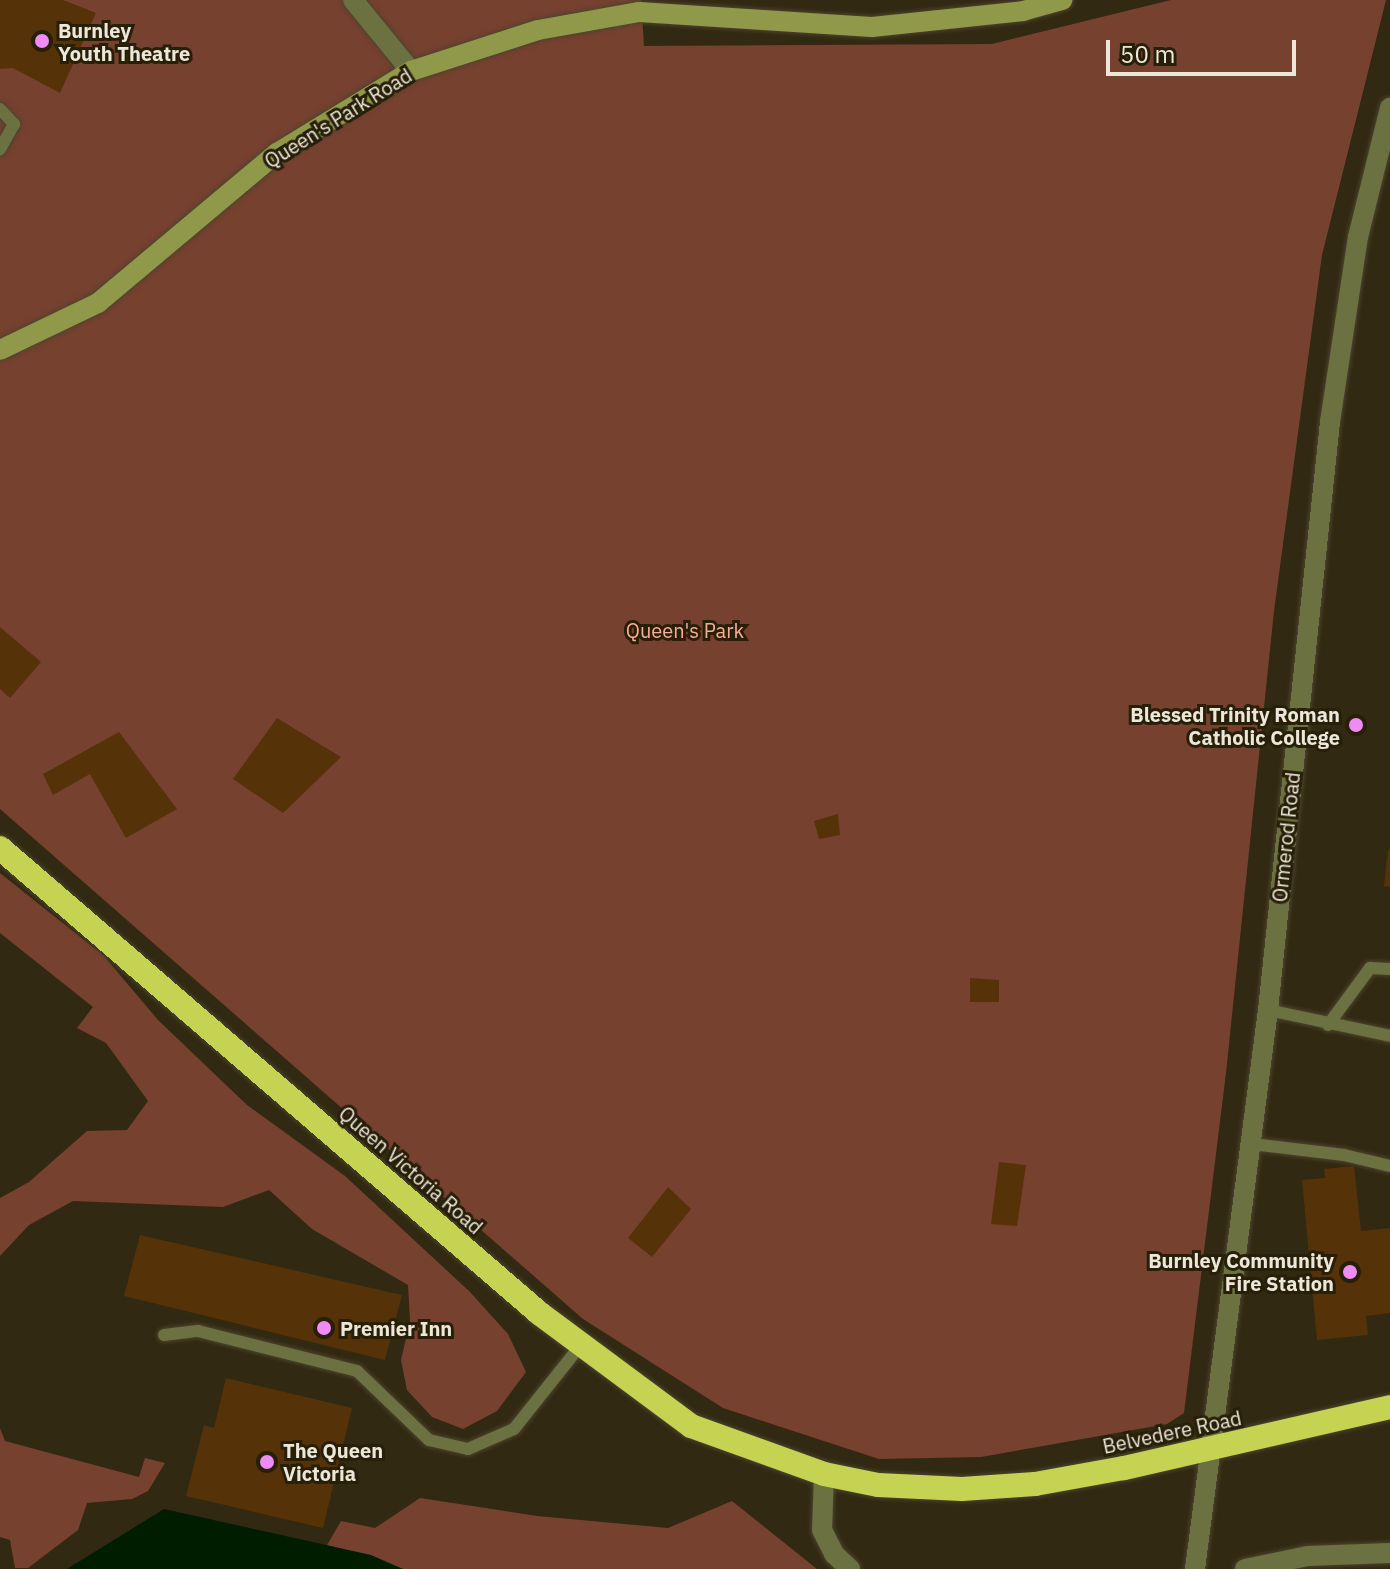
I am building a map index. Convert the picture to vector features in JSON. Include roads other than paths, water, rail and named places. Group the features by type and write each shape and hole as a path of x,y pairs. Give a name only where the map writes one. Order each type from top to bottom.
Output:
{"highway":[{"name":"Queen Victoria Road","path":"1,851 580,1346 691,1426 824,1474 878,1485 962,1489"},
{"name":"Belvedere Road","path":"962,1489 1035,1484 1211,1449 1390,1407"}],"street":[{"path":"353,0 411,71"},
{"name":"Queen's Park Road","path":"0,350 98,303 277,153 411,71 538,30 639,12 872,27 1062,0"},
{"name":"Ormerod Road","path":"1195,1569 1268,1010 1330,422 1358,237 1390,108"},
{"path":"824,1474 822,1530 834,1554 850,1569"},
{"path":"1245,1569 1332,1562 1390,1553"}],"lane":[{"path":"0,109 14,124 0,149"},
{"path":"1328,1025 1370,968 1390,969"},
{"path":"1268,1010 1390,1036"},
{"path":"1252,1144 1344,1155 1390,1166"},
{"path":"164,1335 198,1331 357,1371 429,1440 468,1449 514,1429 580,1346"}],"place":[{"name":"Burnley Youth Theatre","path":"42,41"},
{"name":"Blessed Trinity Roman Catholic College","path":"1356,725"},
{"name":"Burnley Community Fire Station","path":"1350,1272"},
{"name":"Premier Inn","path":"324,1328"},
{"name":"The Queen Victoria","path":"267,1462"}],"park label":[{"name":"Queen's Park","path":"685,630"}]}
